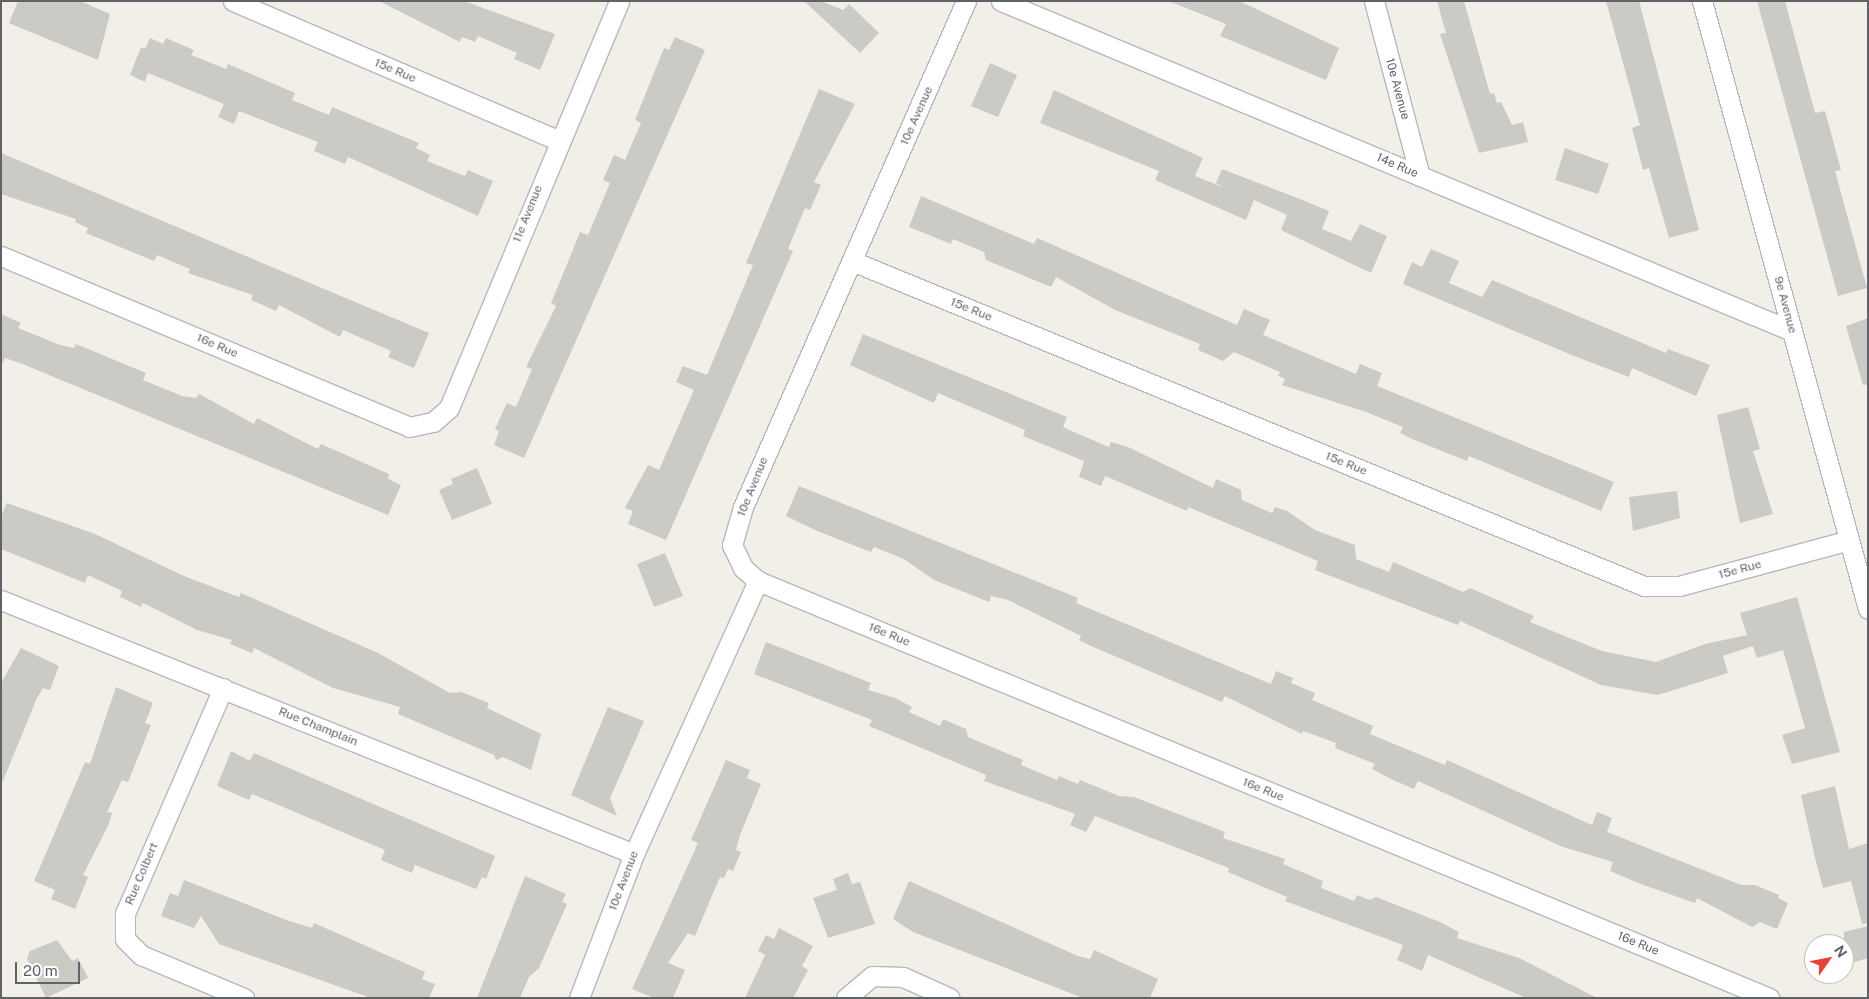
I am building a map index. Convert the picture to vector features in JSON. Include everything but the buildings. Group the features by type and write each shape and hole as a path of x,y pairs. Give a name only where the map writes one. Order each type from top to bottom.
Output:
{"street":[{"name":"15e Rue","path":"233,1 557,140"},
{"name":"11e Avenue","path":"433,422 449,408 557,140 619,1"},
{"name":"10e Avenue","path":"579,998 634,854 758,581 743,568 732,545 742,507 966,1"},
{"name":"14e Rue","path":"1001,1 1792,331"},
{"name":"10e Avenue","path":"1374,1 1420,176"},
{"name":"9e Avenue","path":"1702,1 1868,609"},
{"name":"16e Rue","path":"1,256 409,427 433,422"},
{"name":"15e Rue","path":"852,261 1644,586 1679,586 1849,540"},
{"name":"16e Rue","path":"758,581 1769,998"},
{"name":"Rue Champlain","path":"1,600 634,854"},
{"name":"Rue Colbert","path":"223,688 125,913 125,939 141,955 244,998"},
{"path":"846,998 872,976 903,977 950,998"}]}
